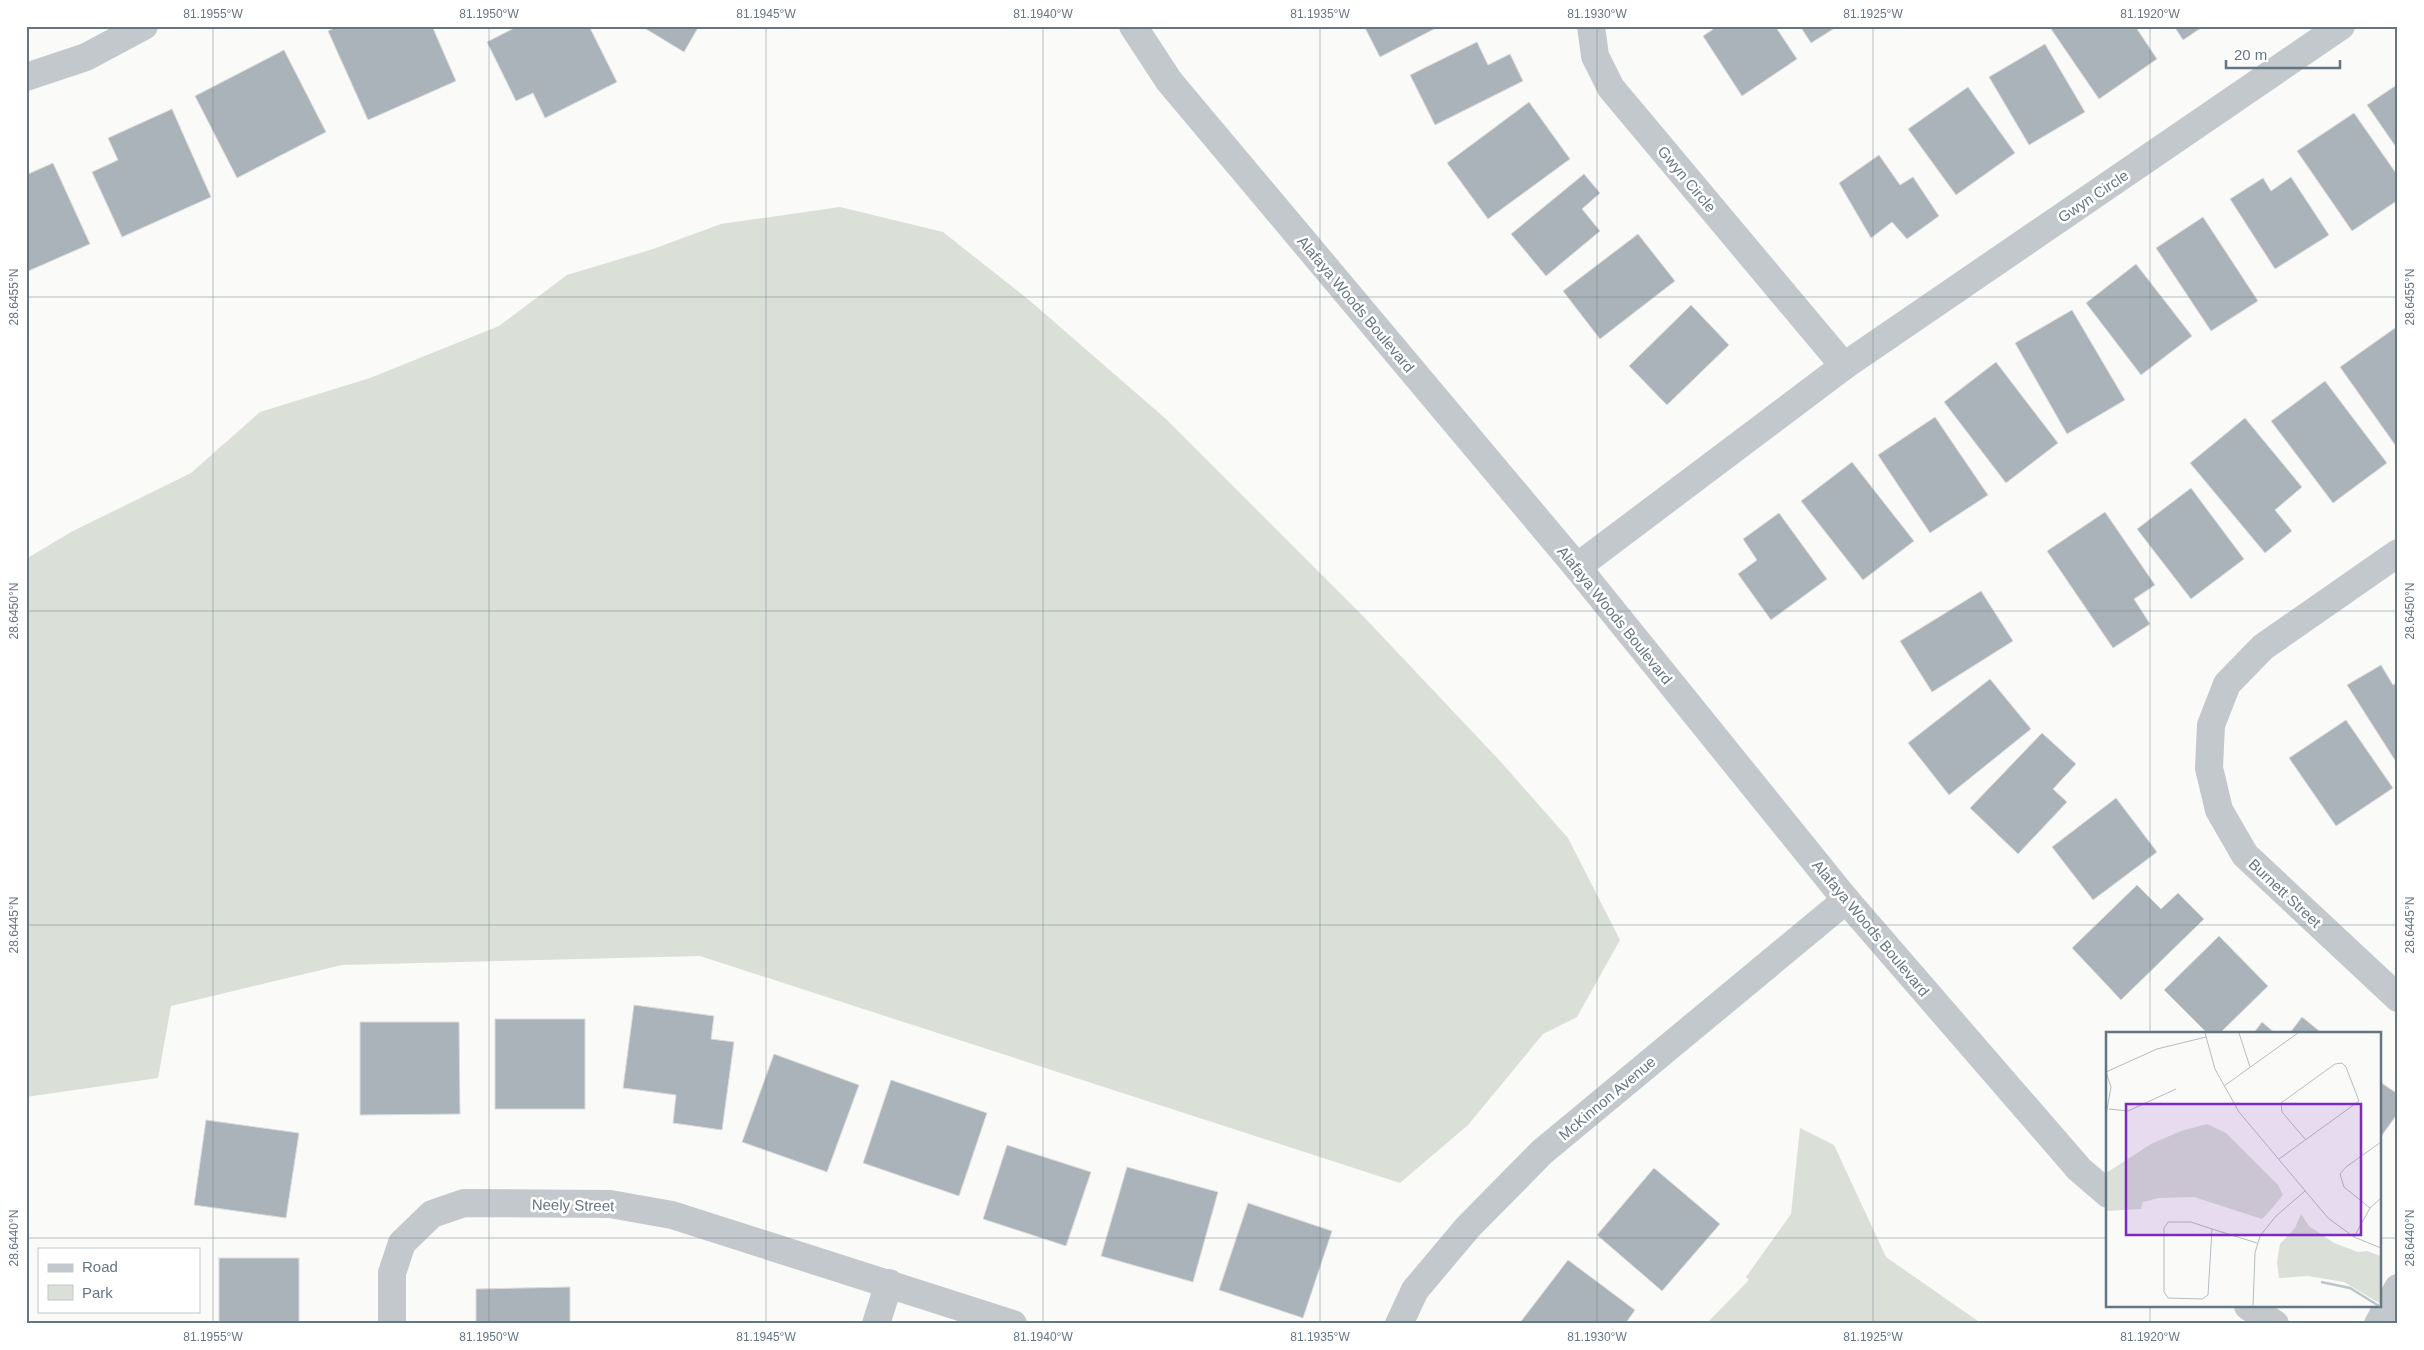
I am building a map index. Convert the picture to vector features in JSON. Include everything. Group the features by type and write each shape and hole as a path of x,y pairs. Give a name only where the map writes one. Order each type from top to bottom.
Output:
{"street":[{"path":"26,77 86,57 144,26"},
{"name":"Alafaya Woods Boulevard","path":"1133,26 1169,81 1577,567 1846,900 2079,1169 2106,1192"},
{"name":"Gwyn Circle","path":"1591,26 1595,56 1611,88 1844,366"},
{"name":"Gwyn Circle","path":"1577,567 1844,366 2342,26"},
{"name":"Burnett Street","path":"2398,553 2263,647 2227,684 2210,725 2210,768 2219,810 2245,856 2398,998"},
{"name":"McKinnon Avenue","path":"1399,1324 1415,1290 1468,1227 1542,1152 1846,900"},
{"name":"Neely Street","path":"392,1324 392,1274 402,1243 432,1214 464,1203 610,1204 672,1215 1013,1324"},
{"path":"876,1324 888,1283"},
{"path":"2378,1324 2398,1288"},
{"path":"2251,1308 2275,1324"}],"green space":[{"path":"840,207 943,232 1029,300 1166,419 1363,616 1500,761 1568,838 1620,940 1577,1017 1543,1034 1468,1125 1400,1183 700,956 342,965 171,1006 158,1078 26,1097 26,559 71,532 191,473 260,412 370,378 499,326 567,275 653,249 721,224"},
{"path":"1800,1128 1834,1145 1886,1257 1982,1324 1706,1324 1749,1280 1746,1277 1791,1214"}],"building":[{"path":"338,26 432,26 456,81 368,120 328,31"},
{"path":"518,26 589,26 617,82 545,118 533,93 516,101 487,42"},
{"path":"641,26 699,26 684,52"},
{"path":"1364,26 1440,26 1380,57"},
{"path":"1718,26 1775,26 1797,59 1742,96 1703,36"},
{"path":"1800,26 1838,26 1811,43"},
{"path":"2049,26 2135,26 2157,59 2099,99"},
{"path":"2174,26 2204,26 2183,40"},
{"path":"1477,42 1488,65 1510,54 1523,81 1435,125 1410,75"},
{"path":"2045,44 2085,112 2029,145 1989,77"},
{"path":"284,50 326,132 237,178 195,96"},
{"path":"2398,84 2398,150 2367,105"},
{"path":"1968,87 2015,153 1956,195 1908,129"},
{"path":"1529,102 1570,159 1488,219 1447,163"},
{"path":"172,109 211,197 122,237 92,172 118,160 108,138"},
{"path":"2354,113 2398,176 2398,200 2352,231 2297,151"},
{"path":"1879,155 1900,185 1913,177 1939,216 1907,239 1892,222 1871,238 1839,183"},
{"path":"53,163 90,244 26,272 26,175"},
{"path":"1584,174 1600,193 1582,209 1600,231 1546,276 1511,234"},
{"path":"2291,177 2329,235 2275,269 2230,199 2263,178 2271,191"},
{"path":"2203,217 2258,301 2211,331 2156,248"},
{"path":"1638,234 1675,281 1600,339 1563,291"},
{"path":"2136,264 2192,336 2141,375 2086,303"},
{"path":"1691,305 1729,345 1667,405 1629,366"},
{"path":"2072,310 2125,400 2067,434 2015,343"},
{"path":"2395,328 2398,332 2398,449 2340,367"},
{"path":"1996,362 2058,443 2006,483 1944,402"},
{"path":"2325,381 2387,463 2333,503 2271,421"},
{"path":"1935,417 1988,495 1930,533 1878,455"},
{"path":"2245,418 2302,487 2275,510 2292,531 2265,553 2190,463"},
{"path":"1852,462 1914,541 1863,580 1801,501"},
{"path":"2191,488 2244,559 2191,599 2137,529"},
{"path":"2105,512 2155,585 2134,599 2150,624 2113,648 2047,551"},
{"path":"1779,513 1827,579 1771,620 1738,574 1757,560 1743,539"},
{"path":"1981,591 2013,641 1932,692 1900,641"},
{"path":"2381,665 2393,685 2398,682 2398,765 2347,685"},
{"path":"1990,679 2031,729 1949,795 1908,743"},
{"path":"2346,720 2393,788 2336,826 2289,758"},
{"path":"2042,733 2076,764 2053,789 2067,802 2018,854 1970,808"},
{"path":"2116,798 2157,852 2093,900 2052,847"},
{"path":"2137,885 2161,909 2178,893 2204,919 2121,1000 2072,948"},
{"path":"2219,936 2268,986 2221,1032 2206,1032 2164,990"},
{"path":"634,1005 714,1016 711,1039 734,1042 722,1130 673,1123 676,1095 623,1088"},
{"path":"2302,1017 2321,1032 2291,1032"},
{"path":"495,1019 585,1019 585,1109 495,1109"},
{"path":"360,1022 459,1022 460,1114 360,1115"},
{"path":"2262,1022 2274,1032 2254,1032"},
{"path":"774,1054 859,1085 827,1172 742,1142"},
{"path":"891,1080 987,1113 959,1196 863,1163"},
{"path":"2382,1083 2398,1094 2398,1113 2382,1135"},
{"path":"206,1120 299,1133 286,1218 194,1205"},
{"path":"1007,1145 1091,1172 1066,1246 983,1219"},
{"path":"1127,1167 1218,1192 1193,1282 1101,1256"},
{"path":"1654,1168 1720,1224 1662,1291 1597,1235"},
{"path":"1248,1203 1332,1231 1303,1318 1219,1290"},
{"path":"219,1258 299,1258 299,1324 219,1324"},
{"path":"1568,1260 1635,1310 1625,1324 1519,1324"},
{"path":"570,1287 570,1324 476,1324 476,1289"},
{"path":"757,1323 757,1324 659,1324"}]}
